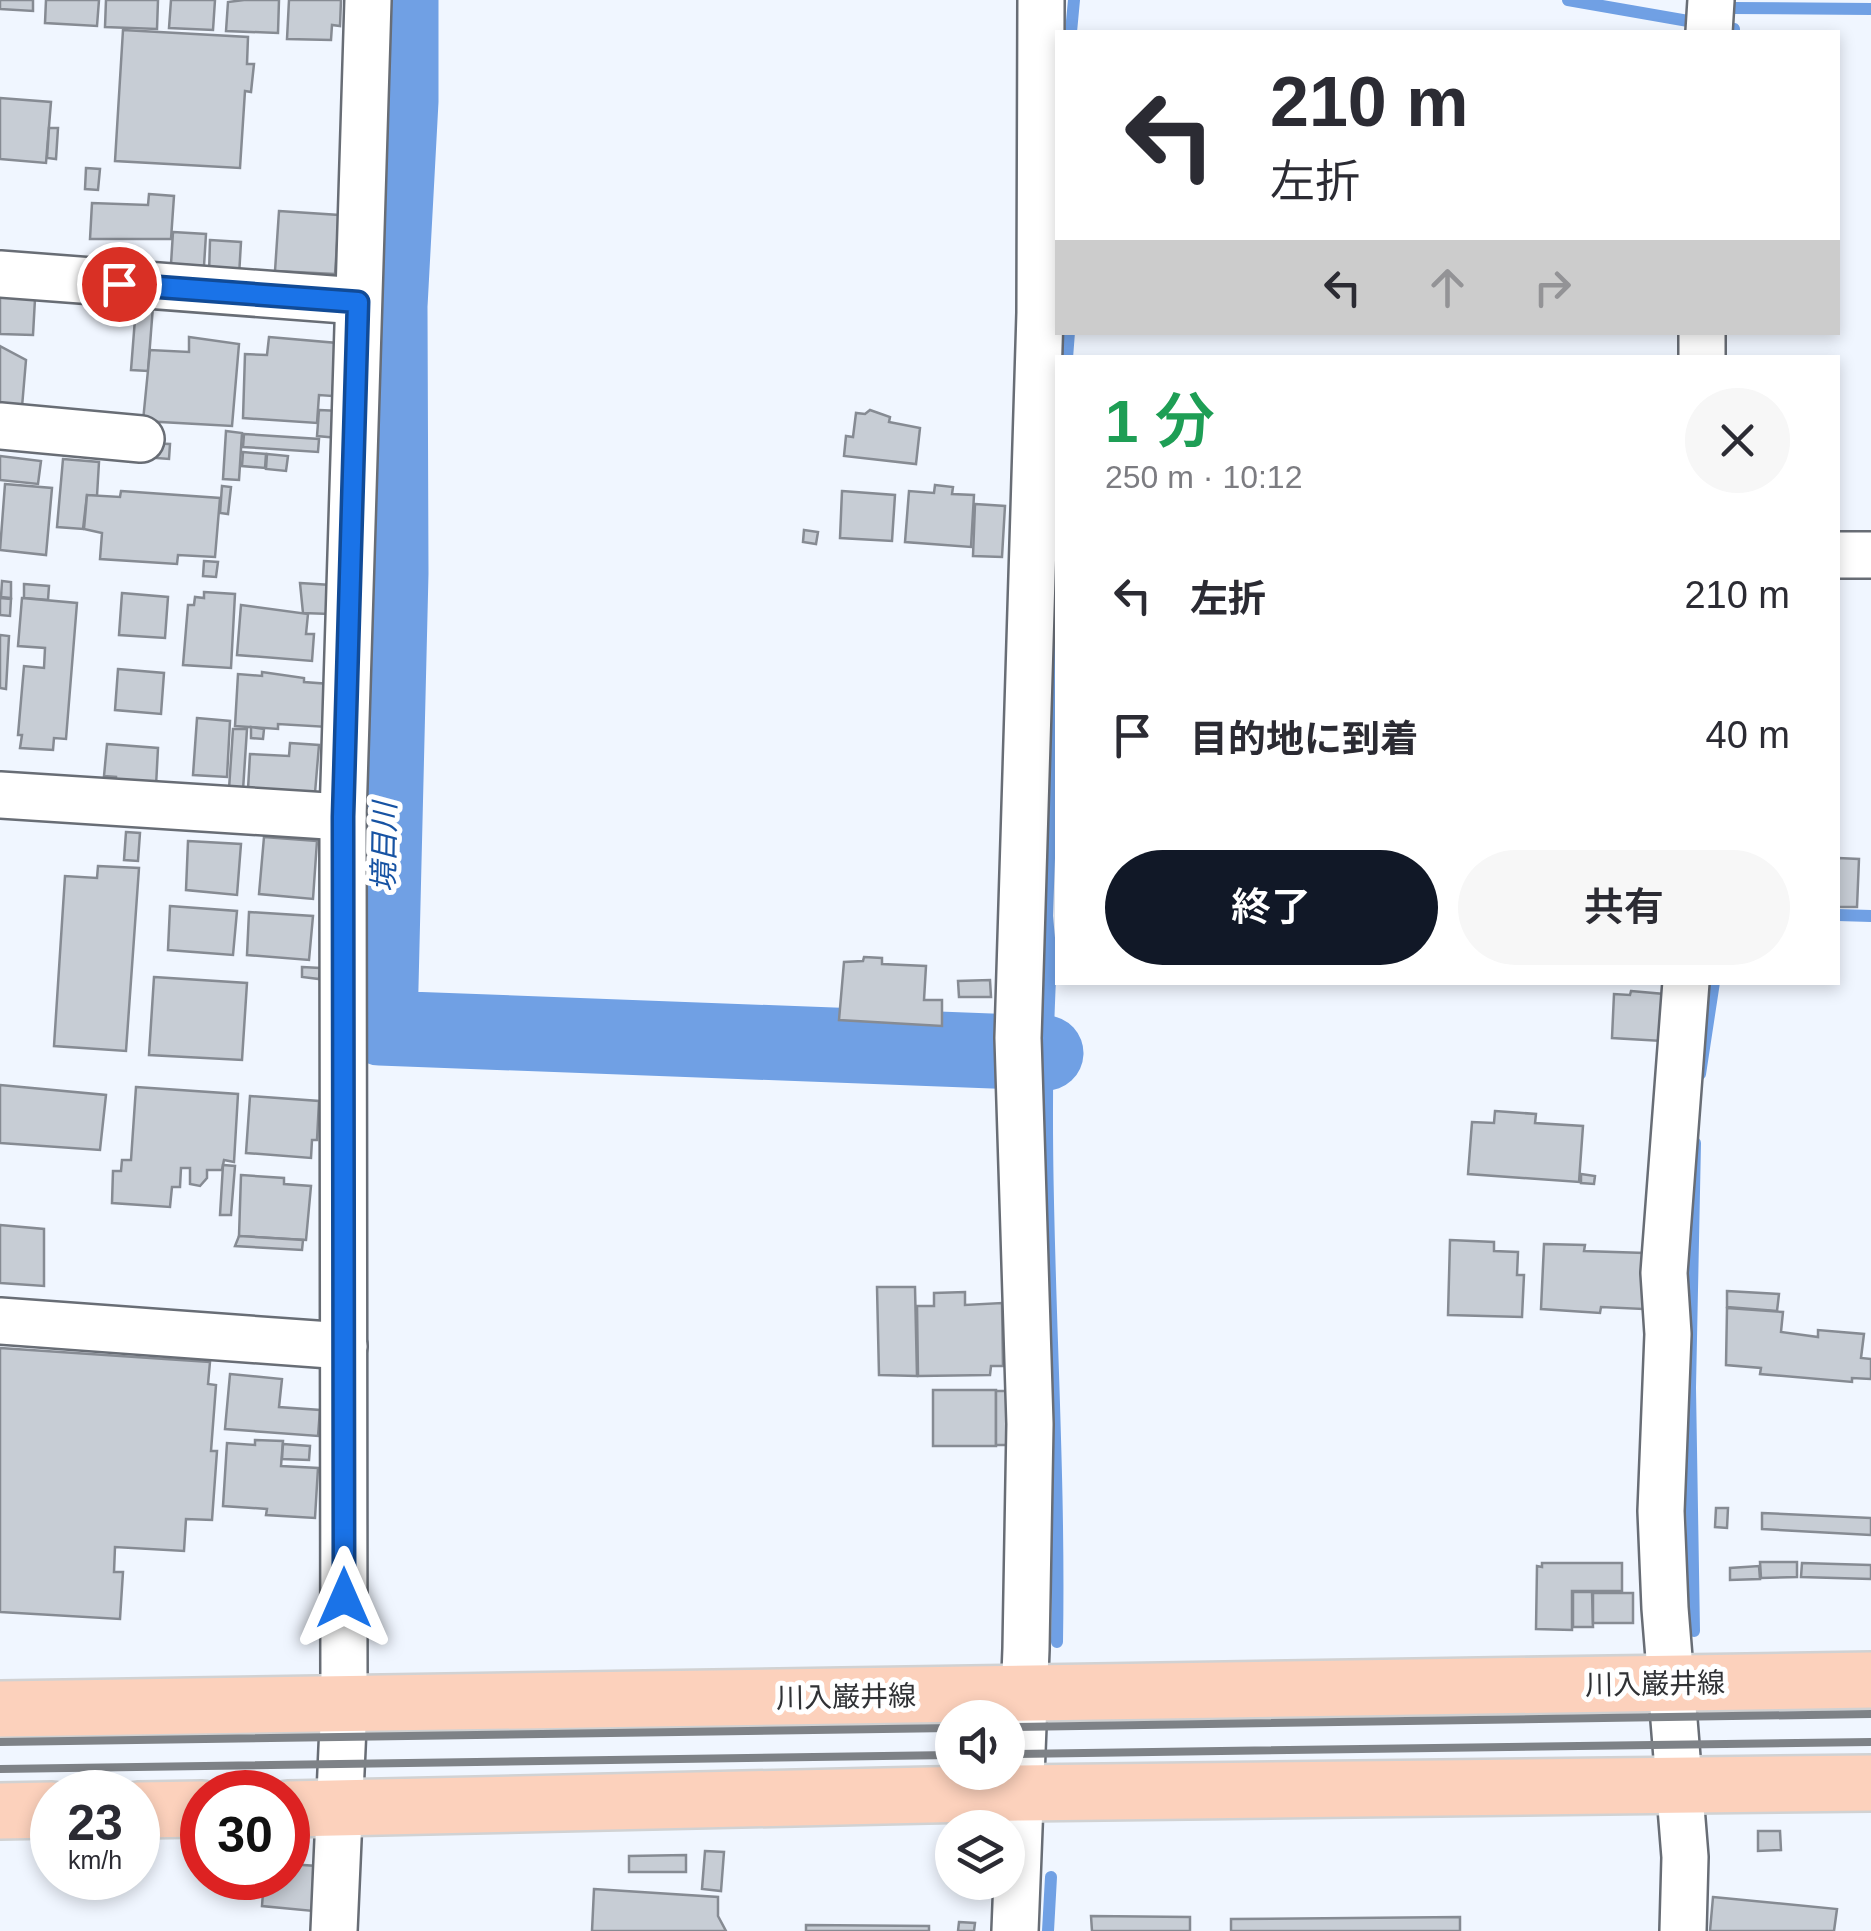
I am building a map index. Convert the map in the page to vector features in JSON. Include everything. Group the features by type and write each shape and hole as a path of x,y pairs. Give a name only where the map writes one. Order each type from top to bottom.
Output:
{"main road":[{"name":"川入巌井線","path":"0,1709 1871,1680"},
{"path":"314,1808 1020,1793 1871,1783"},
{"path":"0,1810 30,1810"}],"street":[{"path":"334,1931 314,1808 344,1703 343,817 368,0"},
{"path":"1015,1931 1030,1424 1018,1052 1040,312 1041,0"},
{"path":"0,274 358,302"},
{"path":"0,426 141,439"},
{"path":"1840,555 1871,555"},
{"path":"0,795 343,817"},
{"path":"1683,1931 1686,1857 1661,1511 1668,1334 1664,1273 1686,985"},
{"path":"0,1321 344,1346"}],"building":[{"path":"0,0 33,0 33,11 0,9"},
{"path":"46,0 99,0 97,26 45,23"},
{"path":"106,0 158,0 157,29 105,27"},
{"path":"171,0 215,0 213,30 169,28"},
{"path":"279,0 278,33 226,31 228,2"},
{"path":"289,0 341,0 340,26 332,25 331,40 287,39"},
{"path":"123,30 248,37 247,64 254,64 251,92 245,91 240,168 115,161"},
{"path":"0,98 51,102 46,163 0,159"},
{"path":"49,128 58,128 56,159 47,158"},
{"path":"86,168 100,169 98,190 85,189"},
{"path":"149,194 174,196 171,239 90,239 92,203 148,205"},
{"path":"279,211 339,215 335,274 275,271"},
{"path":"173,232 206,234 204,266 171,264"},
{"path":"210,240 241,242 239,276 209,274"},
{"path":"0,297 35,299 33,335 0,334"},
{"path":"136,306 153,306 148,371 131,370"},
{"path":"189,337 239,344 232,426 143,421 150,350 189,352"},
{"path":"269,337 337,343 332,396 319,395 317,423 243,418 245,354 267,355"},
{"path":"0,346 26,360 22,407 0,405"},
{"path":"319,410 340,411 338,438 317,436"},
{"path":"870,410 890,417 889,422 920,428 916,464 844,456 846,436 853,437 856,413"},
{"path":"226,431 242,433 239,480 223,479"},
{"path":"244,434 319,439 318,452 243,447"},
{"path":"145,443 170,444 169,459 144,457"},
{"path":"243,452 266,454 265,468 242,466"},
{"path":"267,454 288,456 286,471 266,469"},
{"path":"0,456 41,461 38,484 0,480"},
{"path":"63,459 99,462 97,496 87,495 83,529 57,527"},
{"path":"5,484 52,488 46,555 0,550"},
{"path":"935,485 953,487 952,494 974,495 971,547 905,542 909,491 934,493"},
{"path":"222,486 231,487 228,514 220,513"},
{"path":"121,491 220,498 215,557 178,555 177,564 100,559 102,533 84,529 87,495 120,497"},
{"path":"842,491 895,495 892,541 840,538"},
{"path":"975,504 1005,506 1002,557 973,556"},
{"path":"804,530 818,532 816,544 803,542"},
{"path":"204,561 218,562 216,577 203,576"},
{"path":"2,581 11,582 11,598 1,597"},
{"path":"300,583 331,585 330,614 303,613"},
{"path":"24,584 49,586 48,600 24,598"},
{"path":"204,592 235,594 231,668 183,665 188,605 194,605 195,597 204,598"},
{"path":"122,593 168,597 165,638 119,635"},
{"path":"0,598 11,599 10,616 0,615"},
{"path":"22,598 77,603 66,739 54,738 53,750 20,748 24,666 44,668 45,648 18,646"},
{"path":"241,605 308,614 306,634 314,634 312,661 237,655"},
{"path":"0,635 9,636 6,689 0,688"},
{"path":"118,669 164,673 161,714 115,710"},
{"path":"262,672 330,684 328,727 235,726 238,674 262,676"},
{"path":"197,718 230,721 227,777 193,775"},
{"path":"251,727 264,729 263,739 251,738"},
{"path":"233,729 247,729 243,790 229,789"},
{"path":"290,743 319,745 315,793 248,789 250,754 289,756"},
{"path":"107,744 158,748 156,786 116,783 116,777 104,776"},
{"path":"365,818 373,818 373,852 364,852"},
{"path":"126,832 140,833 138,861 124,860"},
{"path":"264,837 317,841 313,899 259,894"},
{"path":"188,841 241,844 237,895 186,890"},
{"path":"1840,858 1859,859 1857,907 1840,907"},
{"path":"98,866 139,868 126,1051 54,1046 65,876 97,878"},
{"path":"170,906 237,911 233,955 168,950"},
{"path":"249,912 313,916 309,960 247,955"},
{"path":"864,957 882,958 882,964 926,966 924,1000 942,1000 942,1026 839,1020 844,962 863,961"},
{"path":"302,967 320,968 319,979 302,977"},
{"path":"154,977 247,983 242,1060 149,1055"},
{"path":"990,980 991,997 959,997 958,981"},
{"path":"1631,991 1664,994 1662,1041 1612,1038 1614,994 1630,995"},
{"path":"0,1085 106,1095 100,1150 0,1143"},
{"path":"136,1087 238,1094 234,1162 224,1160 222,1170 207,1170 207,1178 200,1186 190,1184 190,1168 181,1168 180,1187 172,1187 170,1207 112,1203 113,1171 121,1171 122,1160 131,1160"},
{"path":"250,1096 319,1101 317,1140 312,1140 311,1158 246,1153"},
{"path":"1495,1111 1536,1114 1535,1123 1583,1126 1579,1182 1468,1174 1472,1122 1494,1123"},
{"path":"223,1165 235,1166 231,1215 220,1215"},
{"path":"1581,1174 1595,1176 1594,1184 1581,1183"},
{"path":"241,1175 284,1178 284,1184 311,1186 306,1240 239,1236"},
{"path":"0,1225 44,1229 44,1286 0,1283"},
{"path":"239,1236 303,1240 302,1250 235,1246"},
{"path":"1450,1240 1494,1242 1494,1251 1518,1252 1517,1275 1524,1275 1522,1317 1448,1315"},
{"path":"1544,1244 1585,1245 1584,1251 1645,1253 1643,1309 1601,1307 1600,1313 1541,1309"},
{"path":"877,1287 915,1287 917,1376 879,1375"},
{"path":"1727,1291 1779,1294 1777,1311 1727,1307"},
{"path":"965,1292 965,1305 1002,1303 1003,1366 991,1366 990,1375 918,1376 917,1306 934,1306 934,1293"},
{"path":"1727,1308 1783,1312 1781,1332 1818,1337 1818,1330 1864,1334 1861,1358 1871,1359 1871,1379 1852,1378 1852,1382 1760,1374 1761,1368 1726,1365"},
{"path":"0,1348 210,1362 208,1384 216,1385 211,1451 217,1451 212,1520 186,1519 184,1551 115,1547 114,1572 123,1572 120,1619 0,1612"},
{"path":"230,1374 282,1379 279,1407 320,1410 318,1436 225,1429"},
{"path":"933,1390 996,1390 996,1446 933,1446"},
{"path":"996,1391 1008,1391 1008,1445 996,1445"},
{"path":"255,1440 283,1441 281,1466 318,1468 315,1518 266,1515 267,1509 223,1506 227,1443 255,1445"},
{"path":"283,1444 310,1446 309,1460 282,1459"},
{"path":"1716,1508 1728,1508 1727,1528 1715,1527"},
{"path":"1762,1513 1871,1518 1871,1535 1762,1529"},
{"path":"1760,1562 1797,1562 1797,1577 1761,1578"},
{"path":"1542,1563 1622,1563 1622,1591 1572,1591 1572,1630 1536,1629 1537,1566 1542,1567"},
{"path":"1802,1563 1871,1565 1871,1579 1801,1577"},
{"path":"1759,1566 1760,1579 1730,1580 1730,1568"},
{"path":"1573,1592 1592,1592 1593,1627 1573,1627"},
{"path":"1593,1593 1633,1593 1633,1623 1593,1623"},
{"path":"1758,1831 1780,1831 1781,1850 1758,1851"},
{"path":"705,1851 724,1852 721,1891 702,1889"},
{"path":"686,1855 686,1872 629,1872 629,1856"},
{"path":"310,1866 317,1866 313,1911 262,1906 262,1900 310,1900"},
{"path":"594,1889 718,1897 718,1916 726,1931 592,1931"},
{"path":"1713,1897 1837,1909 1834,1931 1710,1931"},
{"path":"1091,1916 1190,1917 1190,1931 1092,1931"},
{"path":"1460,1917 1460,1931 1231,1931 1231,1919"},
{"path":"959,1922 975,1923 974,1931 958,1931"},
{"path":"806,1925 929,1926 929,1931 806,1931"}],"waterway":[{"name":"境目川","path":"401,0 401,101 390,306 391,573 380,1028 1046,1053"},
{"path":"1071,30 1074,0"},
{"path":"1568,0 1734,29"},
{"path":"1732,8 1871,9"},
{"path":"1067,355 1069,335"},
{"path":"1051,960 1047,916 1055,685"},
{"path":"1840,915 1871,916"},
{"path":"1055,960 1051,960 1047,1130 1057,1642"},
{"path":"1700,1074 1714,985"},
{"path":"1694,1631 1690,1388 1695,1143"},
{"path":"1048,1931 1051,1877"}],"railway":[{"path":"1025,1727 1871,1714"},
{"path":"0,1742 935,1728"},
{"path":"1025,1754 1871,1742"},
{"path":"0,1769 935,1755"}],"route":[{"path":"119,284 358,302 343,817 344,1598"}]}
